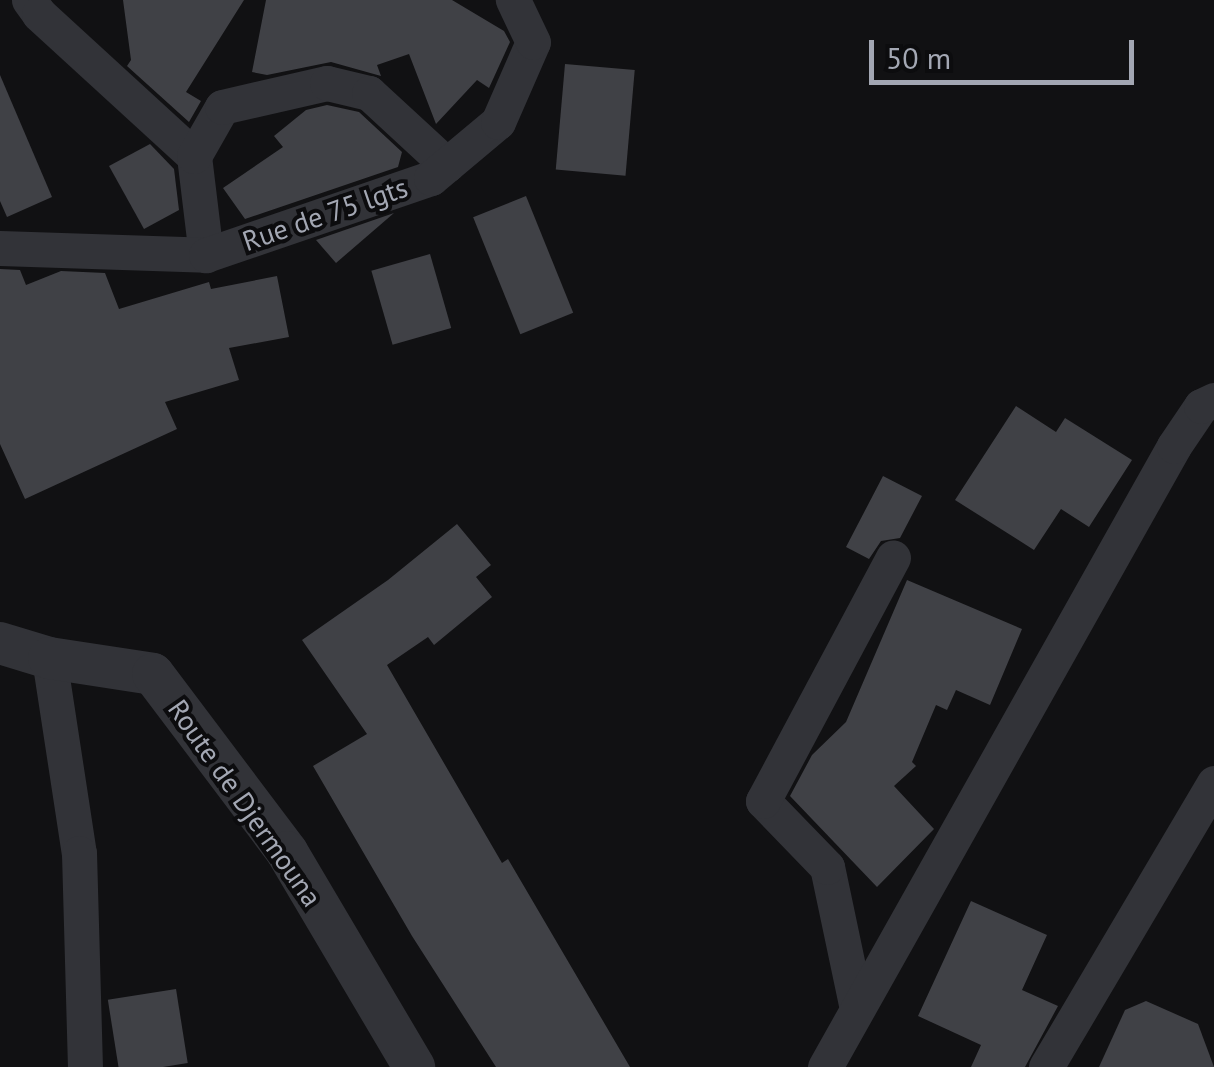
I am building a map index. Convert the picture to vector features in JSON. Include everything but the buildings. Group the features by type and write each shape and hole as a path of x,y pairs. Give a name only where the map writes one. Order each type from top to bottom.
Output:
{"street":[{"path":"29,0 39,14 194,156"},
{"name":"Rue de 75 lgts","path":"0,248 206,255 431,178 498,122 533,42 513,0"},
{"path":"206,255 194,156 222,107 327,82 369,94 447,165"},
{"path":"825,1067 1174,446 1201,406 1214,400"},
{"path":"857,1009 827,868 763,801 893,558"},
{"name":"Route de Djermouna","path":"0,643 48,658 153,674 287,852 414,1067"},
{"path":"48,658 79,853 85,1067"},
{"path":"1046,1067 1214,783"}]}
